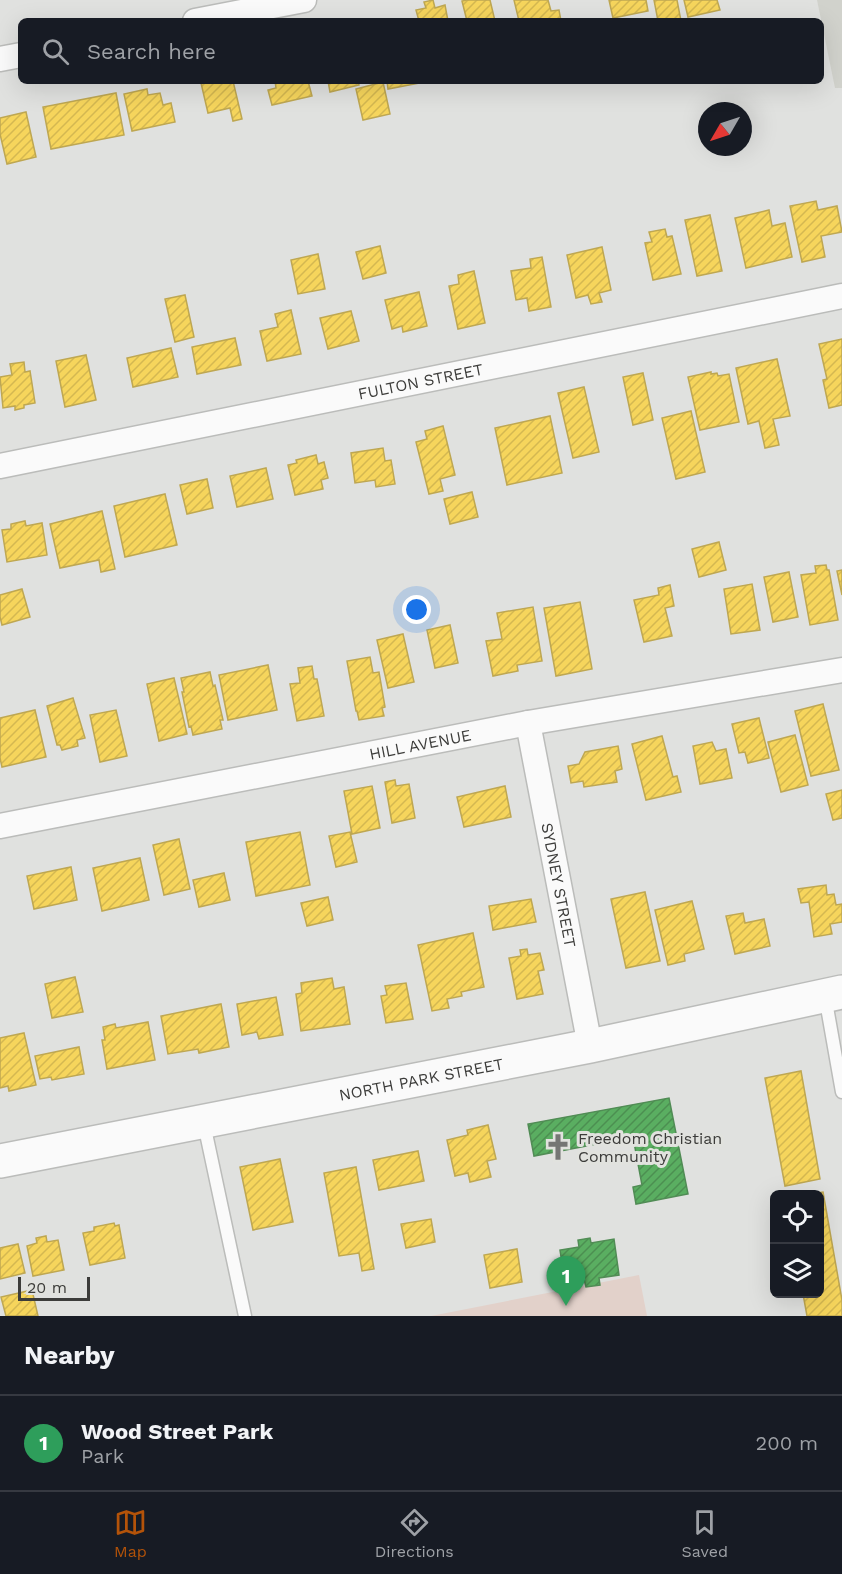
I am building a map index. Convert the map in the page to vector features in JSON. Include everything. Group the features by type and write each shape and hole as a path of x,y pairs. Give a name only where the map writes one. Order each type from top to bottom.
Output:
{"main road":[{"name":"NORTH PARK STREET","path":"0,1161 590,1046 833,994"}],"street":[{"path":"211,18 304,0"},
{"path":"0,59 18,56"},
{"name":"FULTON STREET","path":"0,465 842,296"},
{"name":"HILL AVENUE","path":"0,826 528,723 842,670"},
{"name":"SYDNEY STREET","path":"528,723 590,1046"}],"lane":[{"path":"833,994 842,1092"},
{"path":"204,1121 245,1316"}],"shaded area":[{"path":"817,0 842,0 842,88 835,88 824,34 824,18 821,18"},
{"path":"639,1275 647,1316 431,1316"}],"building: Homes":[{"path":"433,0 435,8 445,5 447,18 418,18 416,10 426,8 424,2"},
{"path":"490,0 494,18 466,18 462,1"},
{"path":"514,0 548,0 551,11 559,10 560,18 518,18"},
{"path":"609,0 646,0 648,11 613,18"},
{"path":"654,0 677,0 680,18 657,18"},
{"path":"684,0 717,0 720,10 688,17"},
{"path":"201,84 234,84 242,119 233,121 230,108 208,113"},
{"path":"275,84 309,84 312,96 272,105 268,90 276,88"},
{"path":"329,84 359,84 359,85 330,92"},
{"path":"383,84 390,114 363,120 356,89"},
{"path":"387,84 415,84 388,89"},
{"path":"147,89 148,95 160,93 163,105 171,103 175,122 132,131 124,94"},
{"path":"116,93 124,135 51,149 43,107"},
{"path":"26,112 36,157 7,164 0,134 0,118"},
{"path":"816,201 818,210 837,206 842,232 821,236 825,257 802,262 790,206"},
{"path":"769,210 772,226 785,223 792,257 746,268 735,218"},
{"path":"710,215 722,271 697,276 685,220"},
{"path":"665,229 667,237 672,236 681,274 653,280 645,243 652,242 649,232"},
{"path":"380,246 386,273 363,279 356,252"},
{"path":"602,247 611,290 599,293 602,302 591,304 588,295 576,298 567,255"},
{"path":"318,254 325,289 298,294 291,260"},
{"path":"542,257 551,307 529,311 527,298 516,300 511,271 531,268 530,259"},
{"path":"474,271 485,323 458,329 449,286 459,284 458,275"},
{"path":"419,292 427,326 403,332 402,326 392,329 385,300"},
{"path":"185,295 194,337 175,342 165,299"},
{"path":"291,310 301,354 267,361 260,331 278,327 275,314"},
{"path":"351,311 359,341 328,349 320,318"},
{"path":"235,338 241,365 197,374 192,347"},
{"path":"842,339 842,405 829,408 823,380 827,379 819,344"},
{"path":"171,348 178,377 133,387 127,358"},
{"path":"86,355 96,400 65,407 56,361"},
{"path":"777,359 790,416 773,419 779,445 765,448 759,421 748,424 736,368"},
{"path":"24,362 25,372 30,371 35,403 15,410 15,406 3,408 0,377 12,375 10,364"},
{"path":"711,372 711,374 717,373 718,376 729,374 739,422 700,430 688,377"},
{"path":"643,373 653,420 633,425 623,377"},
{"path":"584,387 599,452 573,458 558,393"},
{"path":"691,411 705,472 676,479 662,418"},
{"path":"550,416 562,473 507,485 495,428"},
{"path":"443,426 455,475 440,479 443,491 429,494 416,442 427,439 425,431"},
{"path":"383,448 385,461 391,460 395,484 376,487 375,480 355,483 351,453"},
{"path":"316,455 318,464 324,462 328,478 321,480 323,489 295,495 288,465 297,463 296,460"},
{"path":"266,468 273,499 237,507 230,476"},
{"path":"207,479 213,508 187,514 180,485"},
{"path":"472,492 478,517 450,524 444,499"},
{"path":"165,494 177,545 125,557 114,506"},
{"path":"102,511 115,569 101,572 99,560 60,568 50,524"},
{"path":"25,521 26,526 42,523 47,555 7,562 2,530 11,529 11,524"},
{"path":"719,542 726,570 699,577 692,549"},
{"path":"826,565 829,570 838,620 810,625 801,575 816,573 815,566"},
{"path":"842,570 842,595 837,571"},
{"path":"789,572 798,617 773,622 764,577"},
{"path":"752,584 760,630 731,634 724,589"},
{"path":"670,585 674,606 665,608 672,636 644,642 634,600 659,595 658,588"},
{"path":"22,589 30,617 2,625 0,595"},
{"path":"580,602 592,669 556,676 544,608"},
{"path":"533,607 542,661 517,665 518,671 493,676 486,641 502,639 497,613"},
{"path":"450,625 458,663 435,668 427,630"},
{"path":"403,634 414,682 388,688 377,640"},
{"path":"370,657 373,673 379,672 385,707 382,708 384,716 359,720 347,661"},
{"path":"268,665 277,710 228,720 219,675"},
{"path":"312,666 314,679 317,679 324,716 297,721 290,684 300,683 298,668"},
{"path":"210,672 223,720 220,720 222,729 193,735 191,726 189,727 181,678"},
{"path":"174,678 187,734 159,741 147,684"},
{"path":"73,698 85,738 77,740 78,746 62,750 60,745 57,745 47,706"},
{"path":"823,704 839,770 811,776 795,711"},
{"path":"35,710 46,757 2,767 0,718"},
{"path":"116,710 127,756 100,762 90,715"},
{"path":"759,718 769,758 748,763 745,752 739,753 732,724"},
{"path":"795,735 808,785 781,792 768,742"},
{"path":"662,736 673,777 677,776 681,792 646,800 632,744"},
{"path":"712,742 716,751 726,749 732,778 700,784 693,746"},
{"path":"618,746 622,769 615,771 617,782 584,787 583,781 571,783 568,766 579,764 585,752"},
{"path":"395,780 396,786 409,784 415,818 392,823 385,782"},
{"path":"372,786 380,828 352,834 344,791"},
{"path":"505,786 511,817 464,827 457,797"},
{"path":"842,790 842,818 833,820 826,794"},
{"path":"300,832 310,885 256,896 246,842"},
{"path":"350,832 357,862 336,867 329,836"},
{"path":"179,839 190,889 164,895 153,845"},
{"path":"140,858 149,900 102,911 93,868"},
{"path":"71,867 77,900 34,909 27,876"},
{"path":"224,873 230,900 199,907 193,880"},
{"path":"826,885 827,895 834,894 836,905 842,904 842,922 830,924 832,934 814,937 809,902 801,903 798,889"},
{"path":"645,892 660,961 626,968 611,899"},
{"path":"328,897 333,920 307,926 301,903"},
{"path":"531,899 536,922 493,930 489,906"},
{"path":"692,901 704,949 684,954 685,961 668,965 655,910"},
{"path":"743,913 745,923 764,919 770,946 735,954 726,916"},
{"path":"473,933 484,987 461,992 462,996 447,999 449,1008 432,1011 418,945"},
{"path":"527,949 528,955 540,953 544,970 538,971 543,994 517,999 509,958 521,956 520,950"},
{"path":"75,977 83,1012 52,1018 45,984"},
{"path":"332,978 334,989 344,987 350,1024 301,1031 296,994 302,993 301,983"},
{"path":"406,983 413,1019 386,1023 381,996 387,995 385,986"},
{"path":"276,997 283,1035 259,1039 257,1032 242,1035 237,1004"},
{"path":"221,1004 229,1047 199,1053 198,1049 168,1054 161,1016"},
{"path":"148,1022 155,1060 107,1069 102,1040 105,1040 103,1027 115,1024 116,1028"},
{"path":"24,1033 36,1085 9,1091 8,1086 0,1088 0,1038"},
{"path":"79,1047 84,1074 52,1080 51,1077 40,1079 35,1056"},
{"path":"801,1071 820,1179 785,1186 765,1078"},
{"path":"488,1125 496,1159 487,1161 491,1177 470,1182 468,1173 455,1176 447,1140 468,1135 467,1130"},
{"path":"418,1151 424,1181 379,1190 373,1160"},
{"path":"280,1159 293,1222 253,1230 240,1167"},
{"path":"356,1167 374,1269 362,1271 359,1253 339,1256 324,1173"},
{"path":"824,1198 842,1300 842,1316 807,1316 804,1298 824,1298"},
{"path":"431,1219 435,1242 406,1248 401,1224"},
{"path":"114,1223 115,1226 119,1225 125,1258 90,1265 83,1233 94,1231 94,1227"},
{"path":"46,1236 47,1242 58,1240 64,1270 33,1276 27,1246 37,1243 36,1238"},
{"path":"18,1244 25,1273 0,1279 0,1248"},
{"path":"517,1249 522,1282 490,1288 484,1255"},
{"path":"32,1290 38,1316 6,1316 1,1297"}],"building: Public":[{"name":"Freedom Christian Community","path":"669,1098 688,1194 636,1204 633,1187 642,1185 633,1137 534,1156 528,1124"},
{"path":"590,1238 591,1243 614,1239 619,1275 599,1278 600,1285 586,1287 584,1279 565,1282 560,1250 579,1247 578,1240"}],"place":[{"name":"Freedom Christian Community","path":"558,1147"},
{"name":"Wood Street Park","path":"566,1306"}]}
